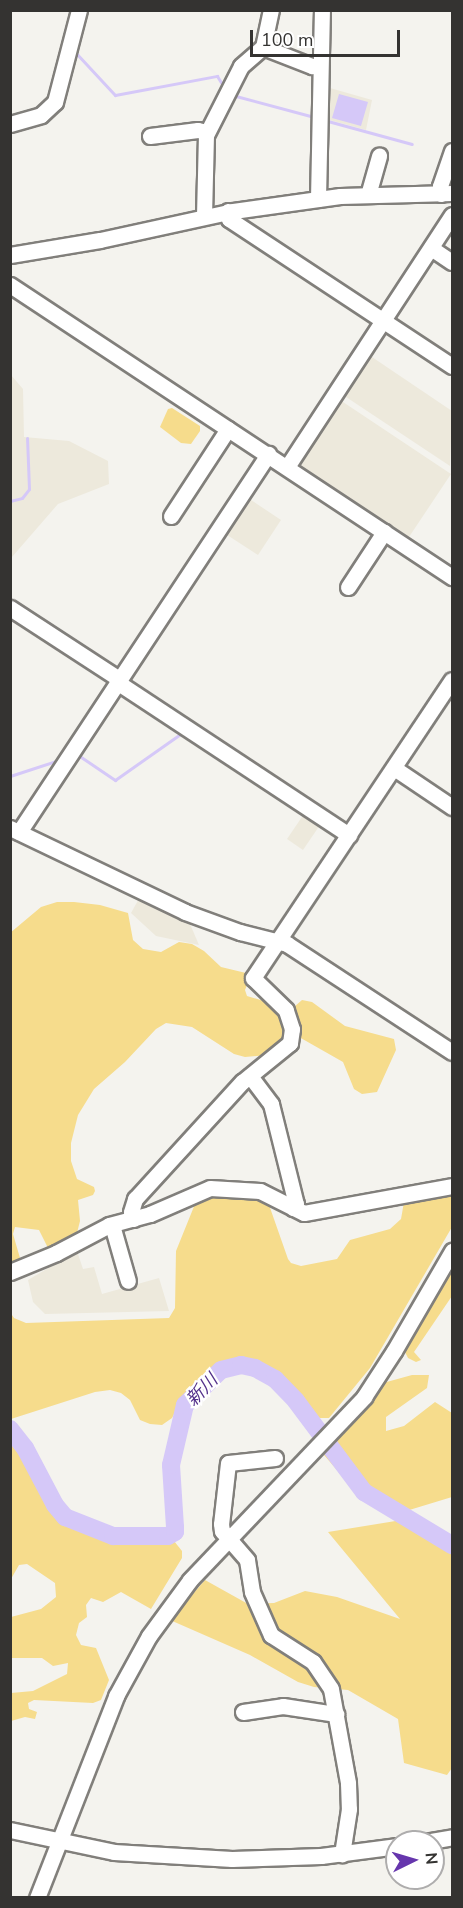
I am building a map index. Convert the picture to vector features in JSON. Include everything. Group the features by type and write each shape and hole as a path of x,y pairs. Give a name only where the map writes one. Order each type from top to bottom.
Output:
{"street":[{"path":"10,124 41,115 56,102 79,10"},
{"path":"204,216 207,132 242,66 263,48 272,10"},
{"path":"318,199 322,10"},
{"path":"263,48 312,66 320,66"},
{"path":"150,136 198,130 207,132"},
{"path":"447,194 440,186 453,151"},
{"path":"368,195 379,156"},
{"path":"10,255 100,240 228,211 368,195 447,194"},
{"path":"228,211 229,219 453,366"},
{"path":"286,467 453,215"},
{"path":"431,248 453,262"},
{"path":"10,285 453,576"},
{"path":"171,516 228,429"},
{"path":"268,454 118,681 15,830 185,912 240,932 279,940 453,1052"},
{"path":"348,587 384,532"},
{"path":"10,608 349,835"},
{"path":"133,1219 131,1212 135,1199 250,1076 285,1049 292,1036 290,1019 286,1010 253,978 453,680"},
{"path":"394,768 453,807"},
{"path":"250,1076 271,1104 296,1204 292,1208"},
{"path":"10,1272 112,1225 164,1209 202,1190 217,1187 260,1191 304,1213 453,1186"},
{"path":"112,1225 128,1281"},
{"path":"37,1898 109,1712 131,1665 169,1607 230,1538 336,1428 380,1375 453,1251"},
{"path":"269,1456 228,1463 220,1520 222,1531 247,1560 252,1592 271,1635 279,1642 301,1653 318,1668 328,1682 348,1783 349,1809 342,1854"},
{"path":"243,1712 283,1706 336,1714"},
{"path":"10,1830 114,1852 232,1859 342,1854 385,1848"}],"shaded area":[{"path":"323,86 372,100 366,130 322,118"},
{"path":"339,94 368,102 361,126 332,118"},
{"path":"366,353 452,411 450,466 340,393"},
{"path":"11,375 23,389 24,437 69,441 108,461 109,484 58,504 12,557 11,564"},
{"path":"337,398 451,474 407,540 294,466"},
{"path":"172,408 200,426 200,431 191,444 181,443 160,427 168,409"},
{"path":"245,496 281,520 258,555 221,531"},
{"path":"306,811 322,822 303,850 287,839"},
{"path":"141,895 187,917 199,945 156,936 131,913"},
{"path":"57,902 100,905 128,913 133,940 143,949 161,952 179,942 192,944 204,951 221,967 246,973 249,980 245,990 247,996 277,1005 289,1036 268,1055 245,1057 234,1054 192,1027 166,1023 156,1029 125,1062 94,1089 78,1115 71,1143 71,1161 77,1179 94,1187 95,1191 93,1195 78,1200 80,1221 76,1237 49,1250 39,1230 15,1227 13,1234 20,1258 10,1269 10,933 41,907"},
{"path":"302,1000 312,1002 345,1026 394,1039 396,1050 377,1092 362,1094 354,1089 343,1062 299,1037 293,1018 294,1007"},
{"path":"452,1192 452,1227 370,1368 329,1418 318,1418 272,1370 257,1362 241,1359 225,1362 212,1370 183,1397 172,1418 162,1425 140,1420 130,1400 121,1393 110,1390 95,1392 11,1419 10,1312 14,1318 26,1323 169,1318 175,1308 176,1251 195,1204 204,1195 247,1194 268,1202 288,1259 291,1263 301,1266 337,1259 350,1240 390,1229 401,1219 404,1202"},
{"path":"77,1251 83,1269 94,1267 102,1294 159,1278 169,1311 45,1314 33,1302 28,1280"},
{"path":"452,1262 452,1296 414,1352 421,1360 416,1362 408,1358 404,1350"},
{"path":"412,1375 429,1375 427,1388 386,1417 386,1431 404,1426 435,1402 452,1413 452,1497 406,1511 355,1491 324,1455 361,1413 383,1383"},
{"path":"11,1435 22,1450 51,1506 62,1520 112,1539 174,1541 182,1551 182,1558 151,1609 121,1592 103,1602 91,1598 86,1605 87,1617 79,1623 76,1635 81,1645 96,1648 109,1680 101,1700 93,1703 34,1700 28,1703 29,1709 37,1712 35,1719 25,1717 11,1721 11,1693 33,1691 67,1674 68,1663 53,1666 42,1658 11,1658 11,1617 41,1609 56,1597 55,1583 27,1564 19,1565 11,1579"},
{"path":"414,1518 452,1541 452,1768 447,1775 404,1763 398,1719 348,1690 314,1687 298,1682 250,1655 170,1620 205,1580 248,1604 274,1603 305,1591 337,1597 400,1619 328,1532"}],"waterway":[{"path":"75,52 115,95 217,76 224,87"},
{"path":"232,95 314,117"},
{"path":"324,120 412,144"},
{"path":"10,501 22,498 29,489 27,438"},
{"path":"78,755 115,780 183,732"},
{"path":"10,776 59,760"},
{"name":"新川","path":"10,1429 25,1448 55,1505 65,1517 113,1536 168,1536 175,1532 171,1465 185,1405 221,1370 241,1365 255,1368 275,1379 296,1401 364,1492 452,1545"}]}
